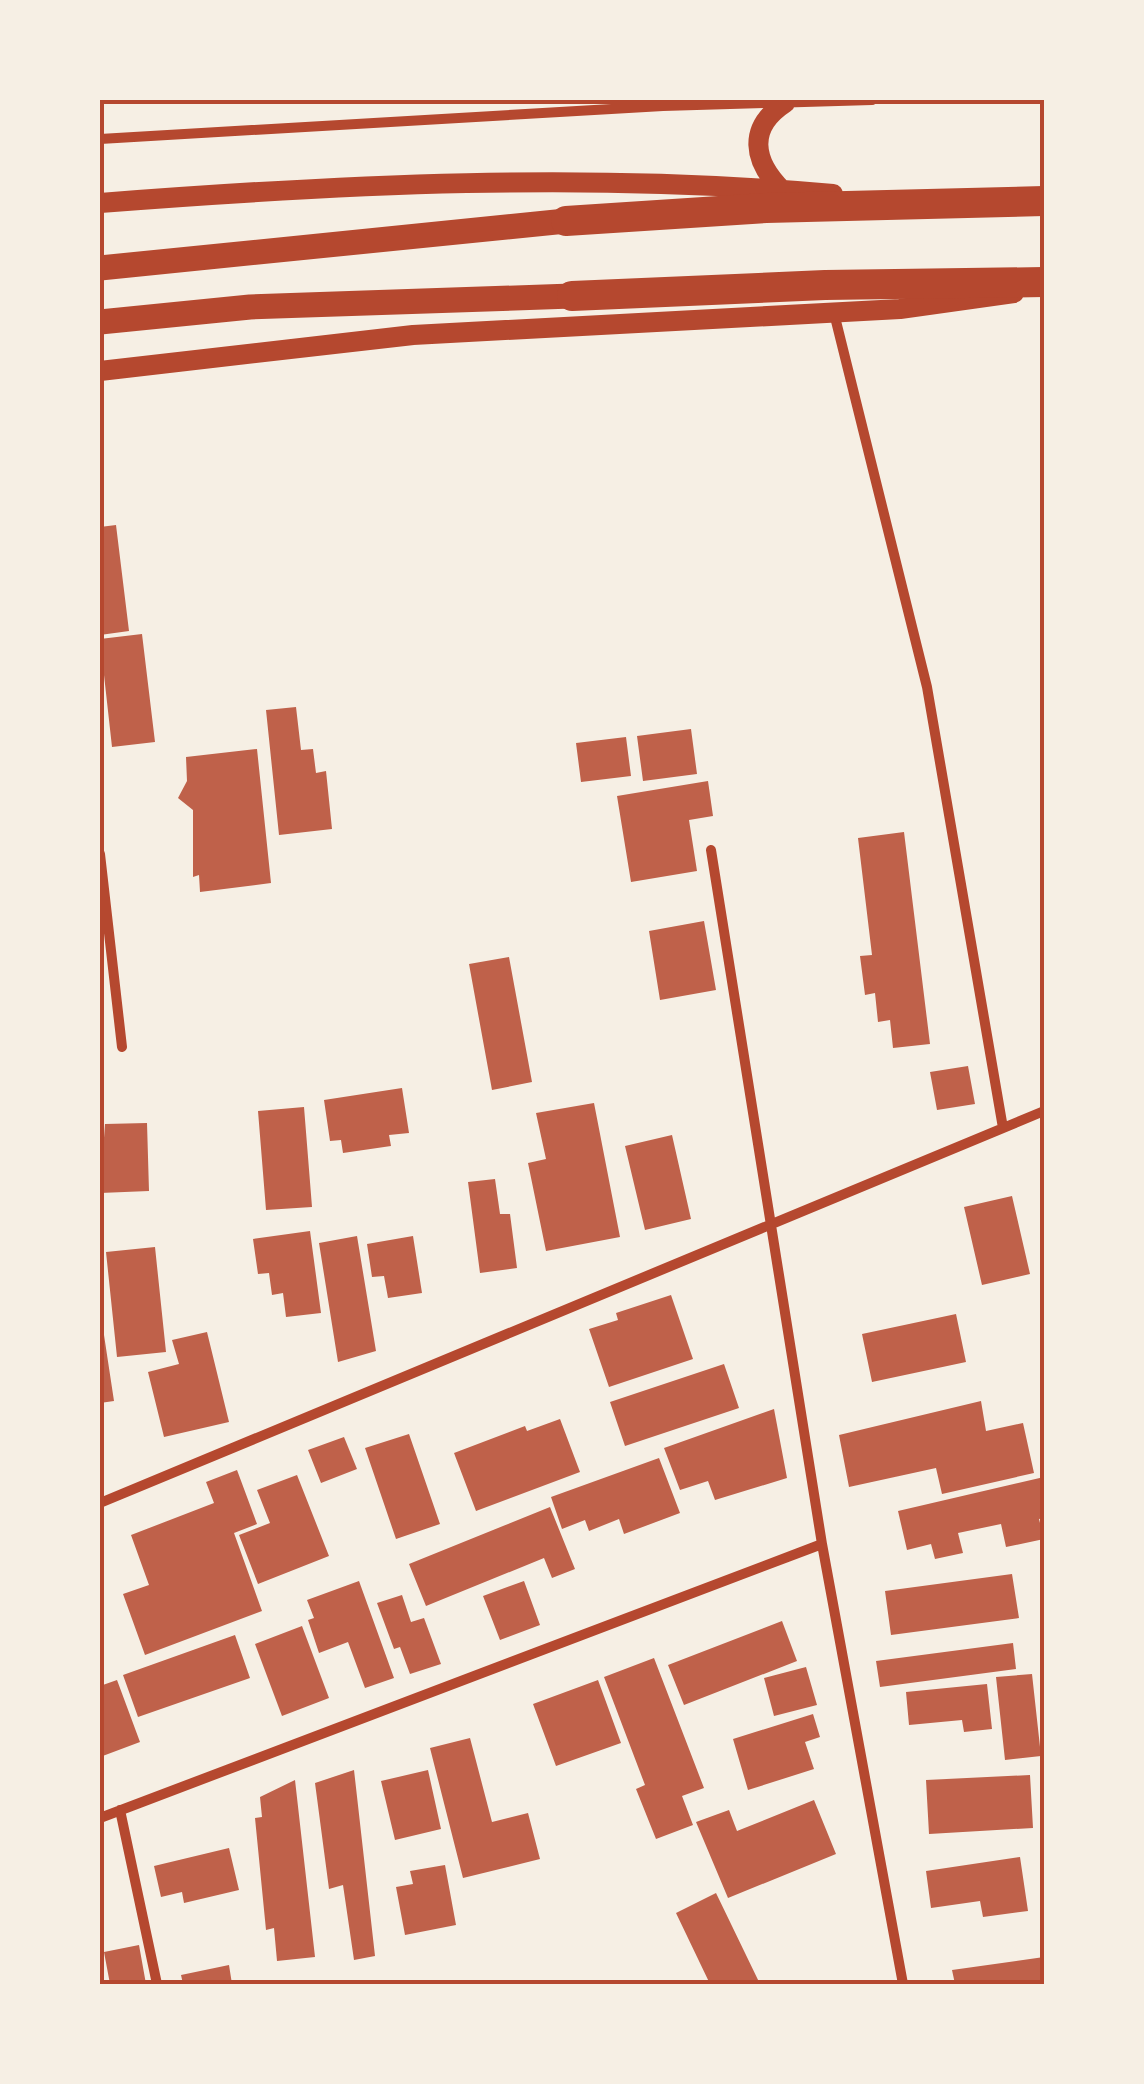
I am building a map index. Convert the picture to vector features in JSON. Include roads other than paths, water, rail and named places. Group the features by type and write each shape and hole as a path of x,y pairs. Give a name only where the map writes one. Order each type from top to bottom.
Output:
{"highway":[{"path":"566,221 910,202 1044,200"},
{"path":"572,296 826,285 1044,284"}],"main road":[{"path":"782,190 759,160 756,142 761,125 784,103"},
{"path":"100,203 440,185 782,190 910,202"},
{"path":"100,268 566,221"},
{"path":"100,371 413,335 938,306 1044,284"},
{"path":"100,322 250,307 572,296"}],"street":[{"path":"100,139 872,100"},
{"path":"834,312 927,687 1003,1128"},
{"path":"711,850 822,1544 902,1984"},
{"path":"100,854 122,1046"},
{"path":"100,1504 1044,1112"},
{"path":"100,1818 822,1544"},
{"path":"120,1810 158,1984"}]}
